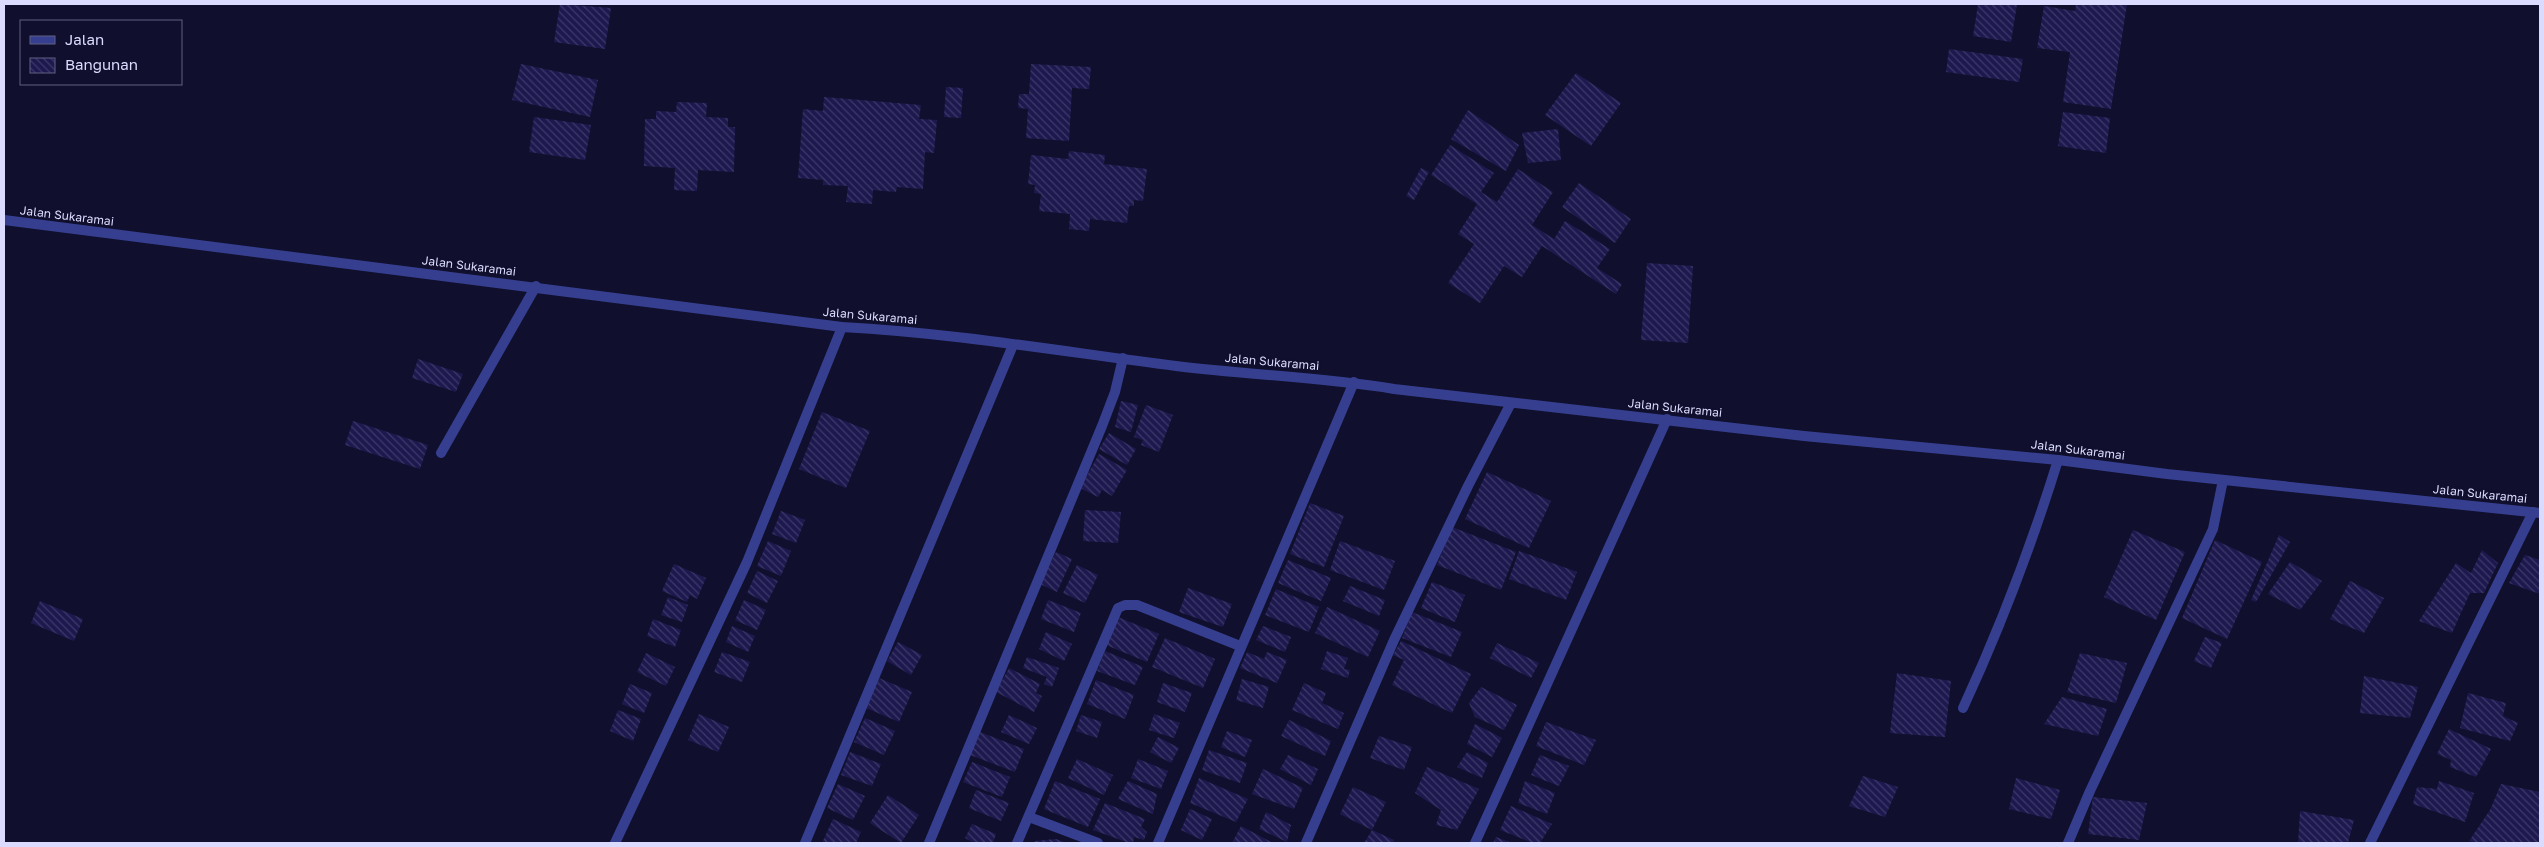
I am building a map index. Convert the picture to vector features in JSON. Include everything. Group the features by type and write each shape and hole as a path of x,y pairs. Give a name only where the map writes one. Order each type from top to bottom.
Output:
{"street":[{"name":"Jalan Sukaramai","path":"4,220 536,286 576,294 728,311 842,327 901,330 1176,366 1354,382 1511,403 1667,419 1804,436 2058,460 2223,480 2536,513"},
{"path":"441,454 536,286"},
{"path":"616,843 747,562 842,327"},
{"path":"805,843 1013,345"},
{"path":"929,843 1108,409 1123,358"},
{"path":"1158,843 1240,646 1354,382"},
{"path":"1306,843 1394,640 1468,486 1511,403"},
{"path":"1475,843 1667,419"},
{"path":"1963,708 1990,648 2043,510 2058,460"},
{"path":"2068,843 2090,791 2213,529 2223,480"},
{"path":"2370,843 2536,513"},
{"path":"1017,843 1118,608 1125,605 1136,605 1240,646"},
{"path":"1029,817 1098,843"}],"building":[{"path":"560,4 611,8 605,49 554,42"},
{"path":"1978,4 2017,4 2011,42 1973,36"},
{"path":"2076,4 2127,4 2111,109 2063,102 2070,52 2037,48 2044,6 2075,11"},
{"path":"1949,49 2023,59 2019,82 1946,72"},
{"path":"521,64 598,80 590,117 512,100"},
{"path":"1031,64 1091,67 1089,89 1072,88 1069,141 1026,138 1028,109 1018,108 1019,94 1029,94"},
{"path":"1576,73 1621,103 1591,146 1545,115"},
{"path":"946,87 963,88 961,118 944,117"},
{"path":"824,97 921,105 919,119 937,120 934,153 925,152 923,189 897,187 896,192 873,190 872,204 846,202 848,186 823,185 823,180 798,178 803,109 823,111"},
{"path":"677,102 707,103 706,117 728,118 728,127 735,127 734,172 698,170 697,191 674,190 675,168 644,166 645,119 656,119 656,111 676,112"},
{"path":"1468,110 1519,145 1506,171 1451,139"},
{"path":"2063,112 2110,118 2106,153 2058,146"},
{"path":"534,117 591,125 585,160 529,152"},
{"path":"1558,129 1561,160 1528,163 1522,133"},
{"path":"1450,145 1494,173 1481,192 1497,202 1518,169 1553,192 1532,225 1554,239 1565,221 1610,249 1597,268 1622,284 1616,294 1542,246 1522,277 1504,266 1480,303 1448,283 1474,244 1458,234 1477,204 1431,175"},
{"path":"1069,151 1105,155 1104,164 1147,169 1143,201 1134,200 1134,206 1129,206 1127,223 1090,219 1089,231 1069,229 1070,214 1039,211 1041,194 1034,193 1035,185 1028,184 1031,155 1068,159"},
{"path":"1421,168 1429,172 1414,200 1406,196"},
{"path":"1579,183 1631,219 1615,243 1562,207"},
{"path":"1647,263 1693,266 1688,343 1641,340"},
{"path":"418,359 463,374 456,392 412,378"},
{"path":"1121,401 1138,405 1131,432 1115,427"},
{"path":"1146,405 1173,415 1159,452 1141,445 1143,440 1134,437"},
{"path":"822,412 870,431 846,488 799,469"},
{"path":"353,421 428,445 420,469 345,445"},
{"path":"1109,433 1136,449 1127,465 1099,449"},
{"path":"1099,454 1127,470 1112,496 1102,490 1098,497 1080,488"},
{"path":"1487,472 1551,501 1529,548 1465,519"},
{"path":"1310,503 1344,516 1324,567 1290,554"},
{"path":"1085,510 1121,512 1118,543 1083,541"},
{"path":"781,511 805,520 796,543 772,534"},
{"path":"1452,527 1516,552 1501,590 1437,565"},
{"path":"2133,530 2185,552 2156,620 2104,597"},
{"path":"2279,535 2290,542 2256,602 2251,600"},
{"path":"2215,540 2262,562 2227,639 2182,618"},
{"path":"768,541 791,551 781,576 757,566"},
{"path":"1340,541 1395,561 1384,590 1330,570"},
{"path":"2482,550 2498,563 2484,593 2470,593 2452,633 2419,621 2456,563 2471,573"},
{"path":"1519,551 1577,572 1566,600 1509,579"},
{"path":"1056,552 1072,559 1057,592 1040,584"},
{"path":"2525,555 2540,560 2540,594 2509,583"},
{"path":"1288,560 1331,578 1321,601 1278,583"},
{"path":"2290,562 2322,581 2300,610 2268,594"},
{"path":"674,564 706,578 697,599 690,595 687,602 662,591"},
{"path":"1077,565 1098,575 1085,603 1063,593"},
{"path":"757,571 778,581 767,603 747,593"},
{"path":"2350,581 2384,598 2364,633 2330,619"},
{"path":"1432,582 1465,595 1455,622 1421,608"},
{"path":"1350,586 1385,600 1379,616 1343,601"},
{"path":"1188,588 1232,604 1223,627 1179,612"},
{"path":"1276,589 1319,607 1309,632 1265,615"},
{"path":"668,597 688,605 682,622 661,615"},
{"path":"744,600 766,610 757,630 735,620"},
{"path":"1048,600 1081,613 1074,632 1041,619"},
{"path":"40,601 83,619 74,641 31,623"},
{"path":"1327,607 1380,631 1368,657 1315,633"},
{"path":"1412,612 1462,632 1451,657 1402,638"},
{"path":"1118,617 1159,634 1147,662 1106,645"},
{"path":"653,619 681,630 675,647 647,636"},
{"path":"732,626 755,636 748,652 726,642"},
{"path":"1263,626 1291,637 1285,652 1256,640"},
{"path":"1046,632 1072,644 1064,661 1039,649"},
{"path":"2205,637 2222,643 2211,668 2194,661"},
{"path":"1165,638 1215,659 1203,688 1152,667"},
{"path":"1401,641 1471,674 1452,713 1392,685 1404,660 1393,655"},
{"path":"898,642 922,655 911,675 887,661"},
{"path":"1497,643 1539,663 1531,678 1490,658"},
{"path":"1105,651 1143,667 1135,685 1097,671"},
{"path":"1327,651 1348,658 1344,669 1350,670 1348,678 1321,669"},
{"path":"722,652 750,662 742,682 714,672"},
{"path":"1247,652 1264,659 1267,652 1287,660 1277,683 1240,668"},
{"path":"646,653 675,667 666,686 637,672"},
{"path":"2080,653 2127,663 2116,703 2067,692"},
{"path":"1027,657 1059,668 1052,687 1044,684 1047,677 1023,668"},
{"path":"1009,668 1040,684 1036,693 1042,696 1034,712 996,692"},
{"path":"1897,673 1951,681 1945,737 1890,733"},
{"path":"2364,676 2418,687 2410,718 2360,713"},
{"path":"879,678 912,692 899,722 866,708"},
{"path":"1242,679 1269,687 1263,708 1236,700"},
{"path":"1096,680 1134,695 1125,719 1087,704"},
{"path":"1163,683 1192,693 1185,712 1157,702"},
{"path":"1304,683 1326,693 1322,703 1344,713 1338,729 1292,710"},
{"path":"630,684 652,693 644,713 622,704"},
{"path":"1481,687 1517,705 1504,730 1475,717 1469,703"},
{"path":"2468,693 2506,703 2503,716 2518,723 2510,741 2460,728"},
{"path":"2062,697 2107,709 2098,736 2044,724"},
{"path":"618,710 641,719 633,741 610,731"},
{"path":"699,714 729,727 718,752 688,740"},
{"path":"1154,714 1180,723 1174,738 1149,730"},
{"path":"1009,715 1037,728 1029,744 1001,732"},
{"path":"1081,715 1102,722 1097,738 1076,731"},
{"path":"865,718 895,731 884,755 854,742"},
{"path":"1289,720 1331,741 1325,756 1281,736"},
{"path":"1546,722 1596,740 1584,765 1536,746"},
{"path":"1475,724 1502,738 1492,757 1467,744"},
{"path":"2449,729 2491,749 2476,777 2450,767 2451,760 2437,754"},
{"path":"1227,731 1252,740 1245,757 1221,747"},
{"path":"980,732 1024,749 1015,772 970,755"},
{"path":"1379,736 1412,747 1404,770 1370,758"},
{"path":"1158,737 1179,748 1171,763 1150,752"},
{"path":"1209,750 1247,763 1240,783 1202,770"},
{"path":"850,752 881,764 872,786 841,775"},
{"path":"1467,752 1488,763 1482,778 1457,767"},
{"path":"1288,755 1318,769 1311,785 1280,769"},
{"path":"1540,755 1569,766 1559,786 1531,775"},
{"path":"1077,759 1113,775 1104,795 1068,778"},
{"path":"1138,759 1168,771 1161,789 1131,778"},
{"path":"972,762 1010,777 1002,797 963,782"},
{"path":"1427,767 1479,789 1457,830 1436,825 1441,810 1415,793"},
{"path":"1263,769 1303,788 1294,809 1252,794"},
{"path":"1863,776 1898,787 1885,817 1849,806"},
{"path":"1199,778 1248,799 1236,822 1190,803"},
{"path":"2016,778 2060,790 2051,819 2009,809"},
{"path":"1055,781 1100,799 1088,827 1044,809"},
{"path":"1128,781 1157,794 1153,814 1118,799"},
{"path":"1525,781 1555,793 1547,814 1518,803"},
{"path":"2439,781 2474,793 2465,822 2413,804 2417,787 2437,789"},
{"path":"838,784 865,796 853,820 827,808"},
{"path":"2501,784 2540,792 2540,838 2538,843 2479,843 2469,841 2490,810"},
{"path":"1353,787 1386,802 1372,830 1340,814"},
{"path":"976,790 1009,803 1001,821 969,808"},
{"path":"888,795 919,815 901,843 870,823"},
{"path":"2093,797 2147,803 2139,840 2088,834"},
{"path":"1105,803 1145,819 1141,827 1147,832 1144,840 1134,837 1133,843 1129,843 1093,830"},
{"path":"1511,806 1552,824 1540,843 1533,843 1500,830"},
{"path":"1190,809 1212,819 1202,840 1181,830"},
{"path":"2300,811 2354,820 2348,843 2298,843"},
{"path":"1266,812 1291,825 1287,842 1259,829"},
{"path":"833,819 861,832 856,843 822,843"},
{"path":"972,824 996,834 993,843 974,843 965,838"},
{"path":"1241,826 1273,843 1232,843"},
{"path":"1372,830 1394,840 1393,843 1364,843"},
{"path":"1496,837 1512,843 1493,843"},
{"path":"1056,839 1067,843 1034,843 1035,841"}]}
